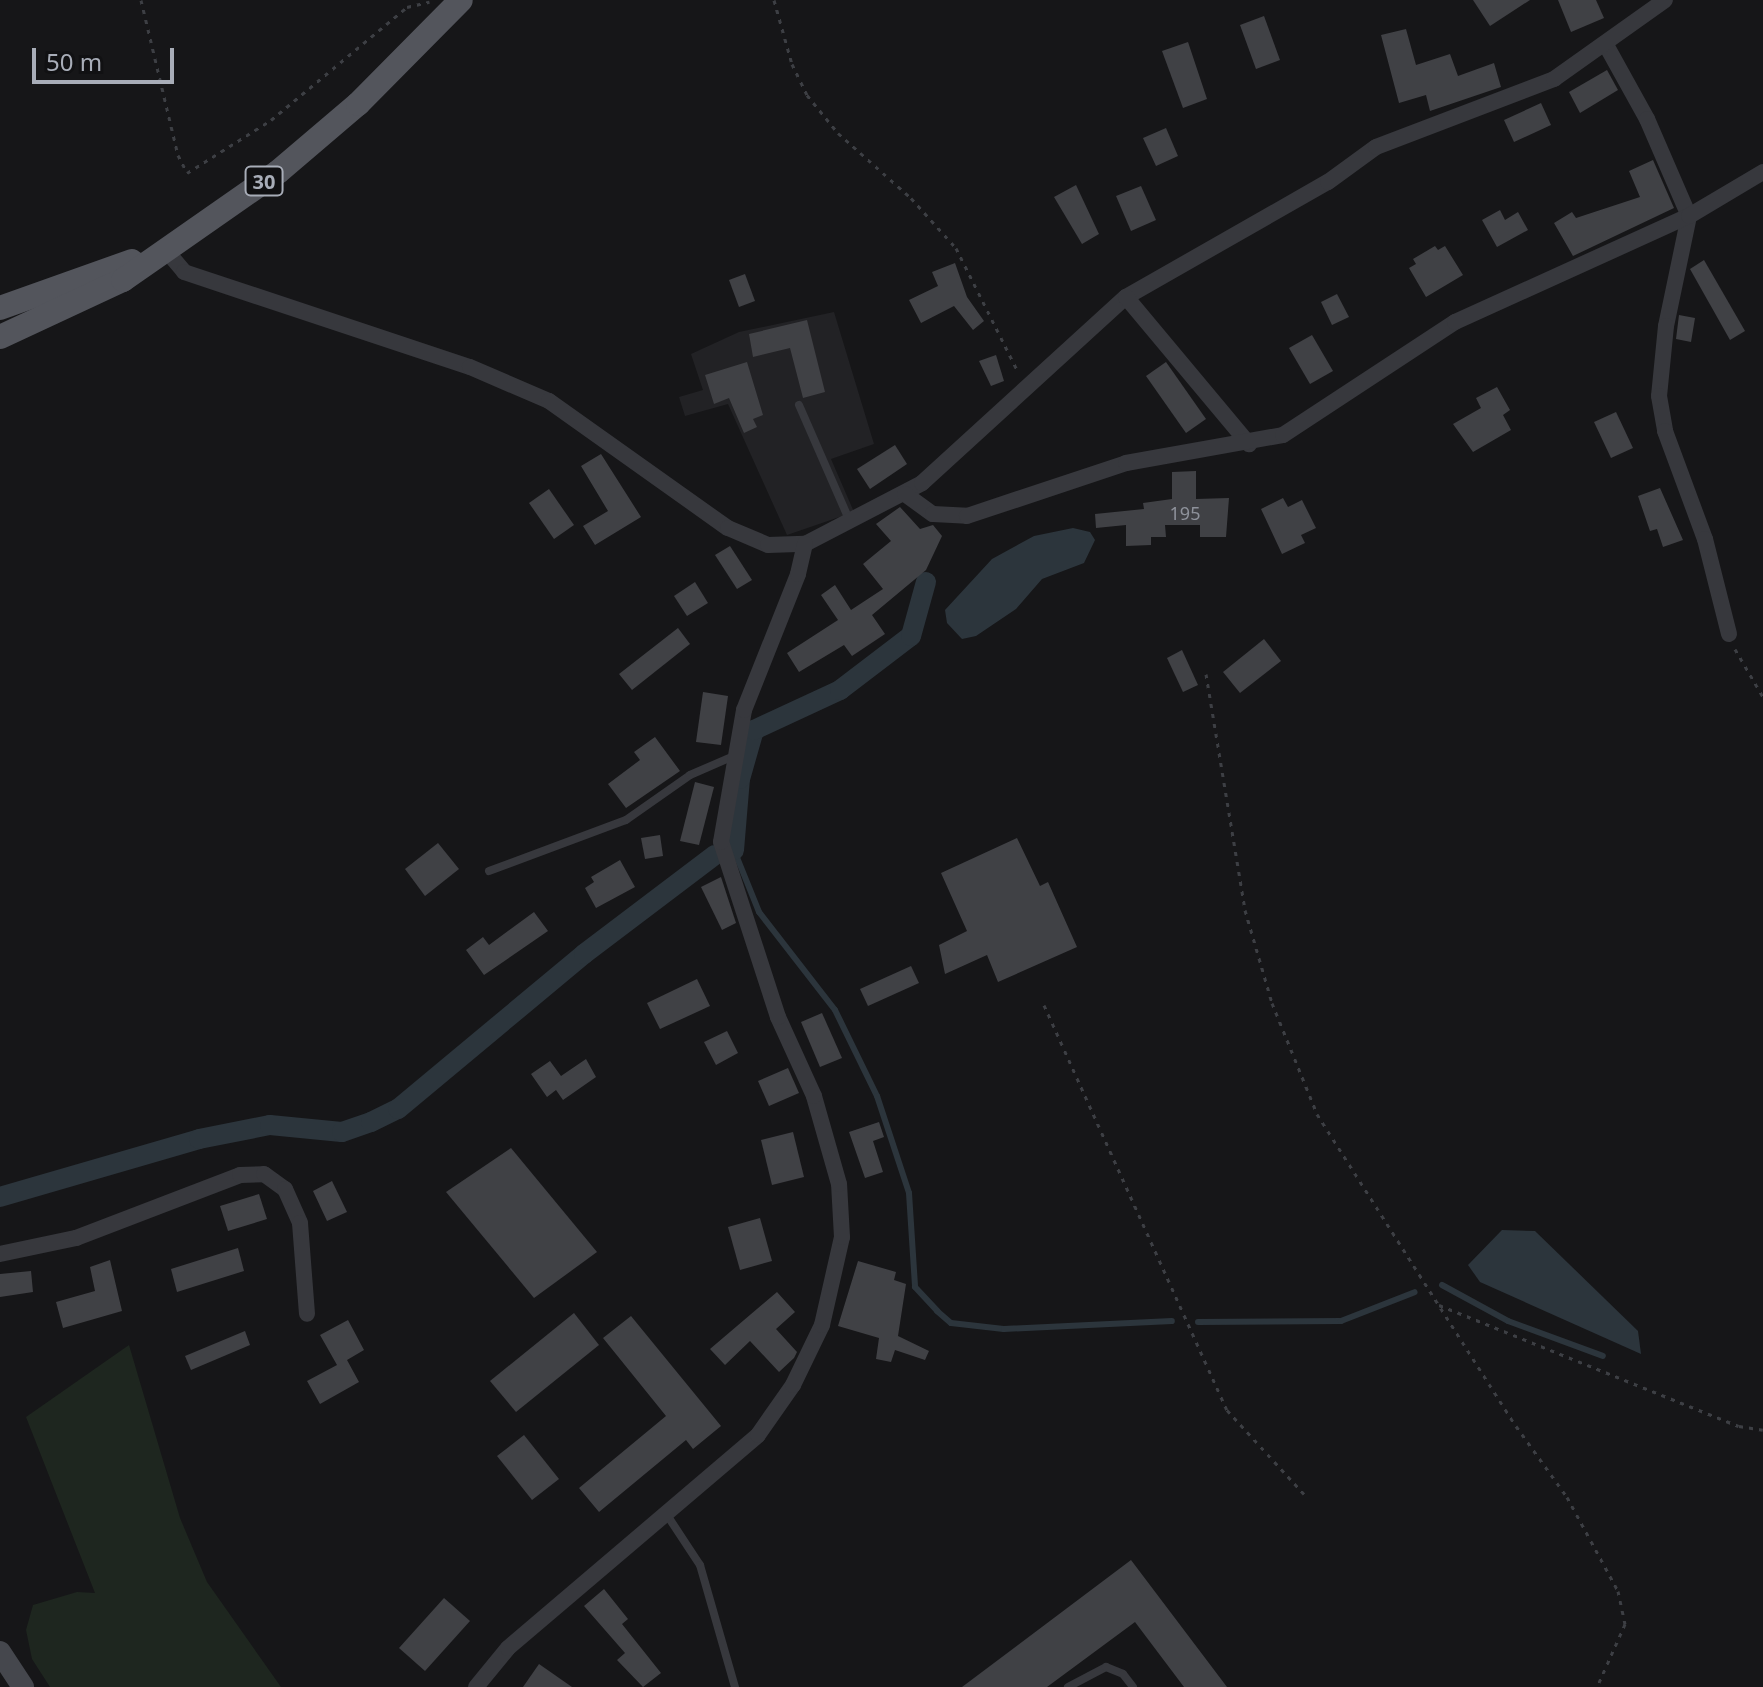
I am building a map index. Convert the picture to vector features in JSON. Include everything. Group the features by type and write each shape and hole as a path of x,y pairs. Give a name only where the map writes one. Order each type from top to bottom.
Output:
{"main road":[{"name":"30","path":"0,337 123,280 278,172 358,104 453,8"},
{"name":"30","path":"0,308 165,249"},
{"path":"0,1652 23,1687"}],"street":[{"path":"165,249 184,272 470,367 549,401 728,528 768,545 805,544 905,494 1126,297 1328,182 1376,147 1412,130 1513,97 1554,79 1606,45 1665,0"},
{"path":"1606,45 1647,119 1689,216 1666,326 1659,396 1665,431 1705,539 1729,634"},
{"path":"905,494 933,514 967,516 1115,466 1249,444 1311,421 1455,322 1689,216 1763,172"},
{"path":"1126,297 1249,444"},
{"path":"476,1687 508,1648 758,1435 793,1385 822,1325 842,1237 839,1184 814,1096 778,1017 721,842 744,710 798,574 805,544"},
{"path":"0,1254 76,1238 240,1175 264,1174 285,1189 300,1223 307,1314"}],"lane":[{"path":"799,405 851,522"},
{"path":"489,871 626,820 690,775 736,755"},
{"path":"667,1515 700,1565 735,1687"},
{"path":"1068,1687 1106,1667 1123,1674 1133,1687"}],"path":[{"path":"141,0 178,155 187,173 271,120 407,7 427,0 453,8"},
{"path":"774,0 792,64 807,95 838,133 911,198 956,248 1025,387"},
{"path":"1729,634 1763,697"},
{"path":"1206,674 1245,910 1272,1003 1317,1114 1567,1497 1618,1591 1625,1624 1597,1687"},
{"path":"1044,1005 1227,1410 1304,1494"},
{"path":"1439,1305 1739,1426 1763,1430"}],"shaded area":[{"path":"834,312 874,444 831,459 854,512 787,535 728,404 685,416 679,397 703,390 691,354 739,332"},
{"path":"1073,528 1090,532 1095,540 1084,563 1042,579 1016,609 976,636 962,639 947,623 945,610 992,559 1034,536"},
{"path":"1502,1230 1535,1231 1638,1331 1641,1354 1480,1282 1468,1265"},
{"path":"129,1345 180,1518 207,1582 281,1687 50,1687 32,1659 26,1630 33,1605 77,1592 95,1593 26,1417"}],"building":[{"path":"1473,0 1530,0 1490,26"},
{"path":"1558,0 1596,0 1604,18 1571,32"},
{"path":"1264,16 1280,60 1256,69 1240,25"},
{"path":"1406,29 1416,65 1450,54 1458,76 1494,63 1501,87 1430,111 1426,95 1399,103 1381,35"},
{"path":"1188,42 1207,99 1183,108 1162,51"},
{"path":"1607,70 1618,90 1580,113 1569,92"},
{"path":"1541,103 1551,125 1514,142 1504,120"},
{"path":"1166,128 1178,156 1156,166 1143,138"},
{"path":"1653,160 1674,208 1573,256 1554,223 1572,212 1576,218 1640,197 1629,171"},
{"path":"1076,185 1099,234 1082,244 1054,197"},
{"path":"1141,186 1156,220 1131,231 1116,196"},
{"path":"1500,210 1505,220 1518,212 1528,230 1497,247 1482,220"},
{"path":"1435,246 1438,250 1445,246 1463,275 1426,297 1409,268 1416,264 1413,259"},
{"path":"1704,260 1745,331 1730,340 1690,269"},
{"path":"955,263 967,297 984,321 973,330 954,306 921,323 909,300 938,286 932,272"},
{"path":"745,274 755,301 739,307 729,280"},
{"path":"1337,294 1349,317 1332,325 1321,302"},
{"path":"1679,315 1695,318 1691,342 1676,339"},
{"path":"807,320 825,392 803,398 790,348 753,357 749,334"},
{"path":"1312,335 1333,371 1310,384 1289,348"},
{"path":"996,355 1004,381 991,386 979,361"},
{"path":"747,362 763,415 753,419 757,427 744,433 729,398 714,404 705,375"},
{"path":"1166,362 1206,419 1186,433 1146,376"},
{"path":"1497,387 1510,410 1503,415 1511,430 1473,452 1453,424 1481,408 1476,398"},
{"path":"1616,412 1633,448 1611,458 1594,422"},
{"path":"895,445 907,464 870,489 857,469"},
{"path":"601,454 641,517 595,545 583,526 608,511 581,466"},
{"path":"1196,471 1196,499 1229,498 1226,537 1200,537 1200,525 1165,525 1166,537 1151,537 1151,545 1126,546 1126,525 1096,528 1095,514 1144,509 1143,503 1172,499 1172,472"},
{"path":"1660,488 1683,540 1663,547 1657,529 1650,531 1638,496"},
{"path":"549,489 574,525 554,539 529,503"},
{"path":"1283,498 1288,507 1302,500 1316,528 1301,535 1305,543 1282,554 1261,509"},
{"path":"900,507 920,529 933,525 942,536 926,570 872,615 885,634 852,656 844,645 799,672 787,653 838,620 821,595 835,585 851,610 883,589 863,564 891,541 876,524"},
{"path":"730,546 752,580 737,589 715,555"},
{"path":"695,582 708,603 687,616 674,596"},
{"path":"678,628 690,644 632,690 619,674"},
{"path":"1264,639 1281,661 1240,693 1223,672"},
{"path":"1182,650 1198,685 1183,692 1167,658"},
{"path":"703,692 728,696 721,745 696,742"},
{"path":"655,737 680,771 626,808 608,784 640,760 634,752"},
{"path":"695,782 714,787 699,845 680,841"},
{"path":"660,835 663,856 645,859 641,838"},
{"path":"1017,838 1040,886 1048,882 1077,947 998,982 987,955 945,974 939,945 967,931 941,873"},
{"path":"438,843 459,869 425,896 405,869"},
{"path":"620,860 635,887 596,908 585,888 594,882 591,877"},
{"path":"721,877 736,923 722,930 701,887"},
{"path":"534,912 548,931 484,975 466,950 483,937 489,945"},
{"path":"911,966 919,983 868,1006 860,989"},
{"path":"697,979 710,1006 660,1029 647,1003"},
{"path":"822,1013 842,1058 820,1067 801,1022"},
{"path":"727,1031 738,1053 716,1065 704,1042"},
{"path":"586,1059 596,1077 563,1100 556,1090 547,1097 531,1074 550,1061 561,1076"},
{"path":"788,1068 799,1093 769,1106 758,1081"},
{"path":"879,1122 884,1137 873,1141 883,1172 865,1178 849,1132"},
{"path":"793,1132 804,1177 772,1185 761,1140"},
{"path":"511,1148 597,1252 534,1298 446,1192"},
{"path":"332,1181 347,1212 327,1221 313,1191"},
{"path":"259,1194 267,1219 228,1231 220,1206"},
{"path":"760,1218 772,1261 740,1270 728,1227"},
{"path":"238,1248 244,1271 177,1292 171,1269"},
{"path":"110,1260 122,1311 63,1328 56,1302 95,1291 90,1267"},
{"path":"858,1261 896,1272 894,1280 906,1284 898,1336 929,1351 925,1360 895,1350 891,1362 876,1359 879,1338 838,1326"},
{"path":"31,1271 33,1292 0,1297 0,1274"},
{"path":"777,1292 795,1312 776,1329 797,1352 794,1358 779,1372 750,1341 725,1365 710,1349"},
{"path":"574,1313 599,1345 516,1412 490,1381"},
{"path":"631,1316 721,1426 693,1449 686,1440 599,1512 579,1488 666,1416 603,1338"},
{"path":"348,1320 364,1350 347,1360 359,1382 320,1404 307,1381 337,1365 320,1335"},
{"path":"245,1331 250,1345 191,1370 185,1356"},
{"path":"524,1435 559,1479 532,1500 497,1456"},
{"path":"1131,1560 1227,1687 1184,1687 1135,1622 1047,1687 962,1687"},
{"path":"604,1589 628,1619 622,1624 661,1673 643,1687 617,1660 625,1653 584,1606"},
{"path":"444,1598 470,1621 425,1671 399,1648"},
{"path":"539,1664 572,1687 523,1687"}],"waterway":[{"path":"734,850 740,779 754,730 840,690 911,636 926,582"},
{"path":"734,850 759,912 835,1010 877,1096 909,1193 915,1287 937,1311 951,1323 1004,1329 1172,1321"},
{"path":"0,1197 199,1139 270,1125 342,1132 371,1122 398,1109 584,954 715,855"},
{"path":"1442,1285 1508,1321 1603,1356"},
{"path":"1198,1322 1341,1321 1415,1292"}]}
